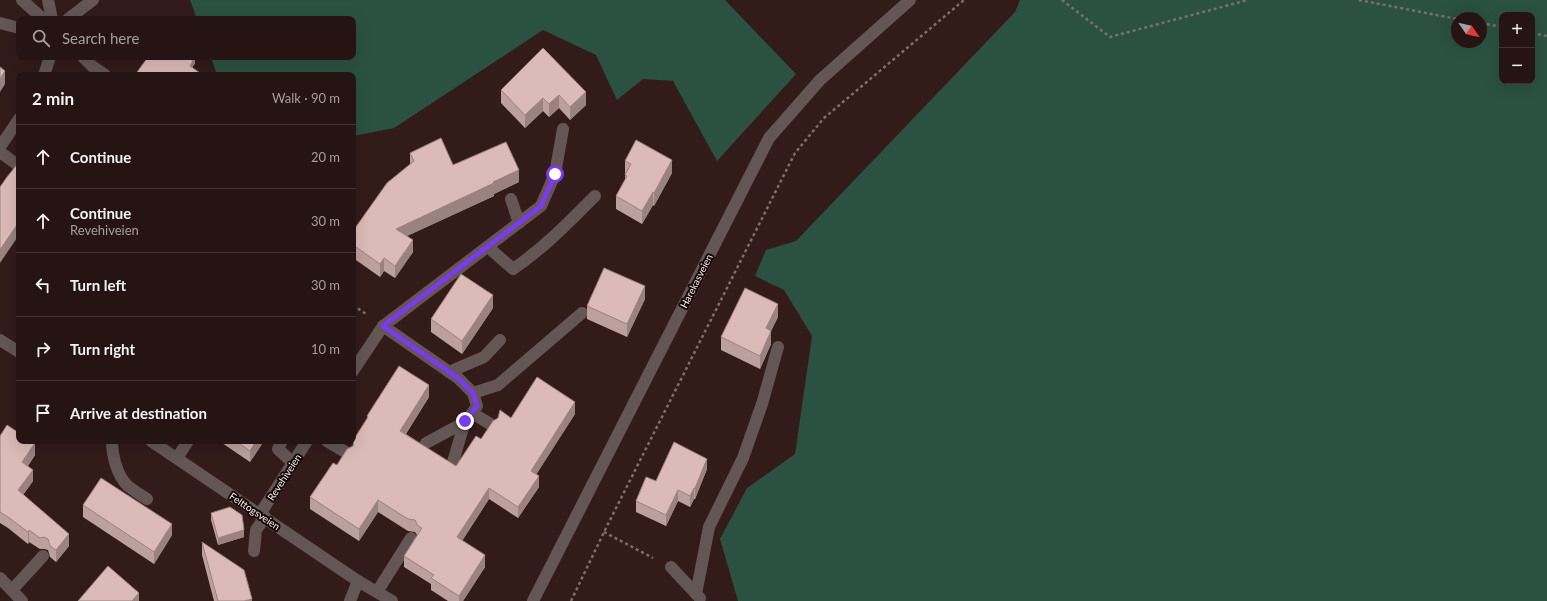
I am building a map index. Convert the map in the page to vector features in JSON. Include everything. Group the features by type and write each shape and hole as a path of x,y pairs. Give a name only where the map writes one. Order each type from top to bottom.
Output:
{"street":[{"path":"22,0 39,16"},
{"path":"48,0 51,16"},
{"path":"72,16 93,0"},
{"name":"Harekasveien","path":"533,601 769,138 820,80 910,0"},
{"path":"0,23 16,27"},
{"path":"45,72 49,60"},
{"path":"86,60 101,72"},
{"path":"0,147 16,123"},
{"path":"356,366 383,326 541,206 555,174 563,129"},
{"path":"0,152 16,164"},
{"path":"488,247 513,269 531,257 550,241 595,196"},
{"path":"511,199 519,223"},
{"path":"473,393 498,385 582,313"},
{"path":"383,326 458,378 473,393 477,406 468,417 426,443"},
{"path":"0,340 16,348"},
{"path":"449,372 484,357 500,340"},
{"path":"699,598 709,527 743,458 762,404 778,347"},
{"path":"468,417 492,425"},
{"path":"453,462 468,417"},
{"path":"112,444 112,450 118,469 127,485 146,499"},
{"name":"Felttogsveien","path":"155,444 358,581 392,601"},
{"path":"176,458 186,444"},
{"path":"280,444 278,449 293,462"},
{"name":"Revehiveien","path":"254,551 256,530 262,516 305,444"},
{"path":"332,444 347,453"},
{"path":"377,592 411,538"},
{"path":"12,590 43,556"},
{"path":"671,567 699,598"},
{"path":"0,578 22,601"},
{"path":"350,601 358,581"}],"path":[{"path":"571,601 604,532 795,153 824,118 964,0"},
{"path":"1062,0 1110,37 1248,0"},
{"path":"1360,0 1451,18"},
{"path":"1487,24 1499,26"},
{"path":"1535,34 1547,36"},
{"path":"604,532 671,567"}],"green space":[{"path":"190,0 725,0 796,74 717,161 673,81 643,79 617,100 596,55 543,30 394,128 356,135 356,72 216,72 212,60 356,60 356,16 196,16"},
{"path":"1020,0 1547,0 1547,601 738,601 720,539 747,488 795,454 812,336 784,290 755,276 766,250 796,241 1015,12"}],"building":[{"path":"543,48 586,92 570,107 559,95 549,104 543,98 525,115 501,90"},
{"path":"146,60 192,60 193,61 190,66 199,72 137,72"},
{"path":"0,67 5,71 0,79"},
{"path":"441,138 453,165 506,142 519,170 396,229 413,240 395,266 384,258 380,264 356,247 356,227 387,183 414,161 410,153"},
{"path":"636,140 672,160 654,193 653,192 642,211 616,196 627,176 625,175 631,164 625,161"},
{"path":"16,166 16,226 0,250 0,187"},
{"path":"604,268 645,286 627,324 587,306"},
{"path":"461,274 493,295 462,341 431,319"},
{"path":"745,288 778,304 766,328 771,331 760,356 721,337"},
{"path":"399,366 429,385 400,431 456,466 476,436 481,439 493,421 498,418 500,410 511,418 537,377 575,402 531,471 539,476 518,507 489,488 457,537 485,555 459,596 431,578 434,575 404,556 422,528 418,526 415,520 408,519 378,500 359,529 310,497 333,463 337,465 347,449 353,446 353,444 356,444 356,436 368,417 367,416"},
{"path":"7,425 16,431 16,444 34,444 22,462 33,470 18,490 69,534 56,550 50,546 48,539 44,537 40,538 29,530 28,532 0,512 0,436"},
{"path":"674,442 707,459 695,488 690,496 678,490 666,515 636,501 646,477 656,481"},
{"path":"240,444 254,444 250,451"},
{"path":"101,478 172,524 154,552 83,505"},
{"path":"230,507 242,515 244,530 218,538 211,513"},
{"path":"202,542 244,570 252,599 244,601 218,601"},
{"path":"108,566 139,593 132,601 78,601"}],"route":[{"path":"465,421 477,406 473,393 458,378 383,326 541,206 555,174"}]}
